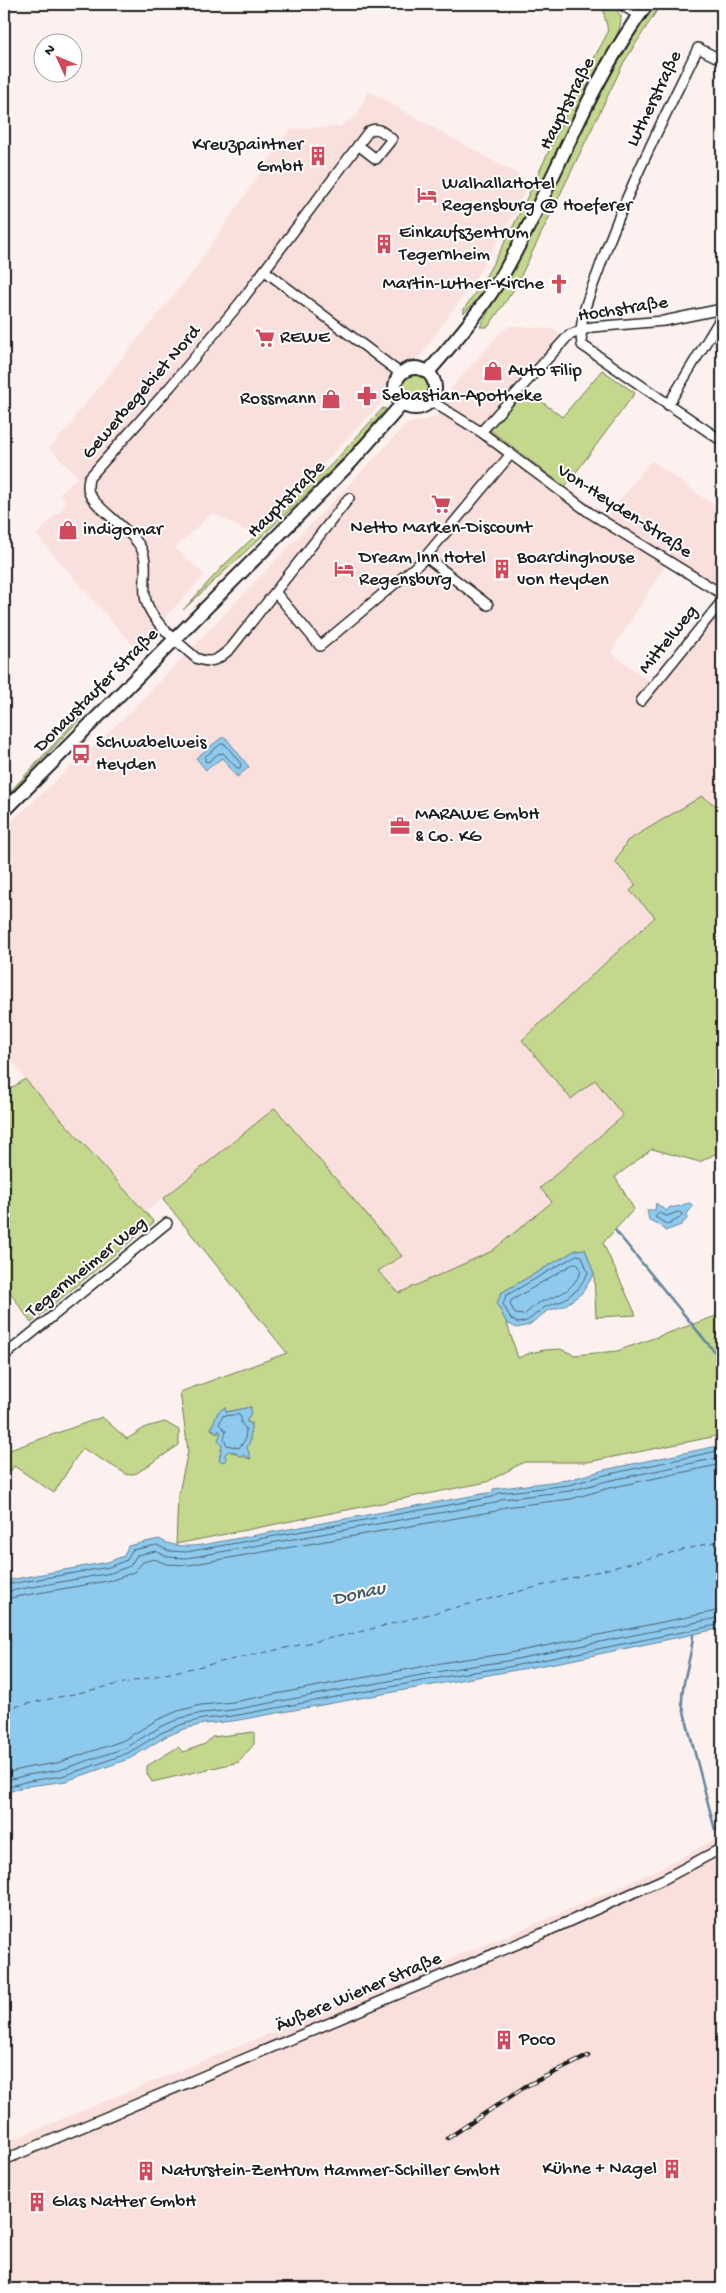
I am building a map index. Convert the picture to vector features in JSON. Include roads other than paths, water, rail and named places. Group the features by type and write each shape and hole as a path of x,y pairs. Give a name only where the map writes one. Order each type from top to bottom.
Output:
{"main road":[{"name":"Hauptstraße","path":"428,372 484,302 505,271 603,74 647,4"},
{"path":"411,368 423,369 428,372 435,383 434,395 431,400 426,405 414,409 402,404 397,399 394,386 400,373 411,368"},
{"name":"Hauptstraße","path":"195,618 352,462 402,404"},
{"name":"Donaustaufer Straße","path":"4,810 195,618"}],"street":[{"path":"620,4 638,16"},
{"name":"Lutherstraße","path":"580,330 604,255 628,194 698,48 722,60"},
{"name":"Gewerbegebiet Nord","path":"176,639 154,616 146,601 146,564 138,543 91,496 88,484 90,478 176,380 264,271 358,145"},
{"path":"264,271 400,373"},
{"name":"Hochstraße","path":"481,432 568,335 580,330 664,321 722,309"},
{"path":"668,405 722,316"},
{"path":"580,330 582,345 722,441"},
{"name":"Von-Heyden-Straße","path":"431,400 481,432 590,513 722,594"},
{"path":"275,592 320,646 426,557 511,454"},
{"path":"176,639 196,658 204,662 213,662 221,658 231,648 349,498"},
{"path":"426,557 488,605"},
{"name":"Mittelweg","path":"641,700 722,601"},
{"name":"Tegernheimer Weg","path":"4,1356 167,1223"},
{"name":"Äußere Wiener Straße","path":"4,2160 541,1934 664,1879 722,1848"}],"water":[{"path":"221,738 226,738 249,767 237,777 222,758 206,770 196,758"},
{"path":"656,1203 666,1211 670,1207 690,1203 693,1206 687,1214 687,1219 681,1225 665,1231 661,1226 649,1220 647,1210 655,1210"},
{"path":"585,1249 594,1274 582,1293 564,1306 547,1311 529,1325 517,1328 507,1323 497,1304 501,1293 576,1250"},
{"path":"225,1407 226,1412 251,1407 250,1415 246,1422 251,1423 250,1441 247,1447 251,1459 229,1451 225,1454 226,1459 224,1462 219,1460 222,1446 218,1440 221,1433 219,1430 218,1434 215,1430 211,1429 218,1412"},
{"name":"Donau","path":"722,1445 722,1628 566,1661 233,1721 204,1724 184,1729 165,1737 131,1758 66,1781 29,1786 4,1793 4,1581 108,1562 124,1556 128,1546 159,1539 176,1545 202,1545 493,1492 493,1489 568,1480 604,1470"}],"waterway":[{"path":"615,1230 722,1361"},
{"path":"693,1635 691,1653 683,1686 682,1704 715,1830"}],"railway":[{"path":"448,2138 526,2086 588,2056"}],"place":[{"name":"Kreuzpaintner GmbH","path":"318,156"},
{"name":"WalhallaHotel Regensburg @ Hoeferer","path":"427,195"},
{"name":"Einkaufszentrum Tegernheim","path":"384,244"},
{"name":"Martin-Luther-Kirche","path":"559,284"},
{"name":"REWE","path":"265,338"},
{"name":"Auto Filip","path":"493,371"},
{"name":"Sebastian-Apotheke","path":"367,396"},
{"name":"Rossmann","path":"331,399"},
{"name":"Netto Marken-Discount","path":"441,504"},
{"name":"indigomar","path":"68,530"},
{"name":"Dream Inn Hotel Regensburg","path":"344,569"},
{"name":"Boardinghouse von Heyden","path":"502,569"},
{"name":"Schwabelweis Heyden","path":"81,754"},
{"name":"MARAWE GmbH & Co. KG","path":"400,826"},
{"name":"Poco","path":"504,2040"},
{"name":"Kühne + Nagel","path":"672,2169"},
{"name":"Naturstein-Zentrum Hammer-Schiller GmbH","path":"146,2171"},
{"name":"Glas Natter GmbH","path":"37,2202"}]}
